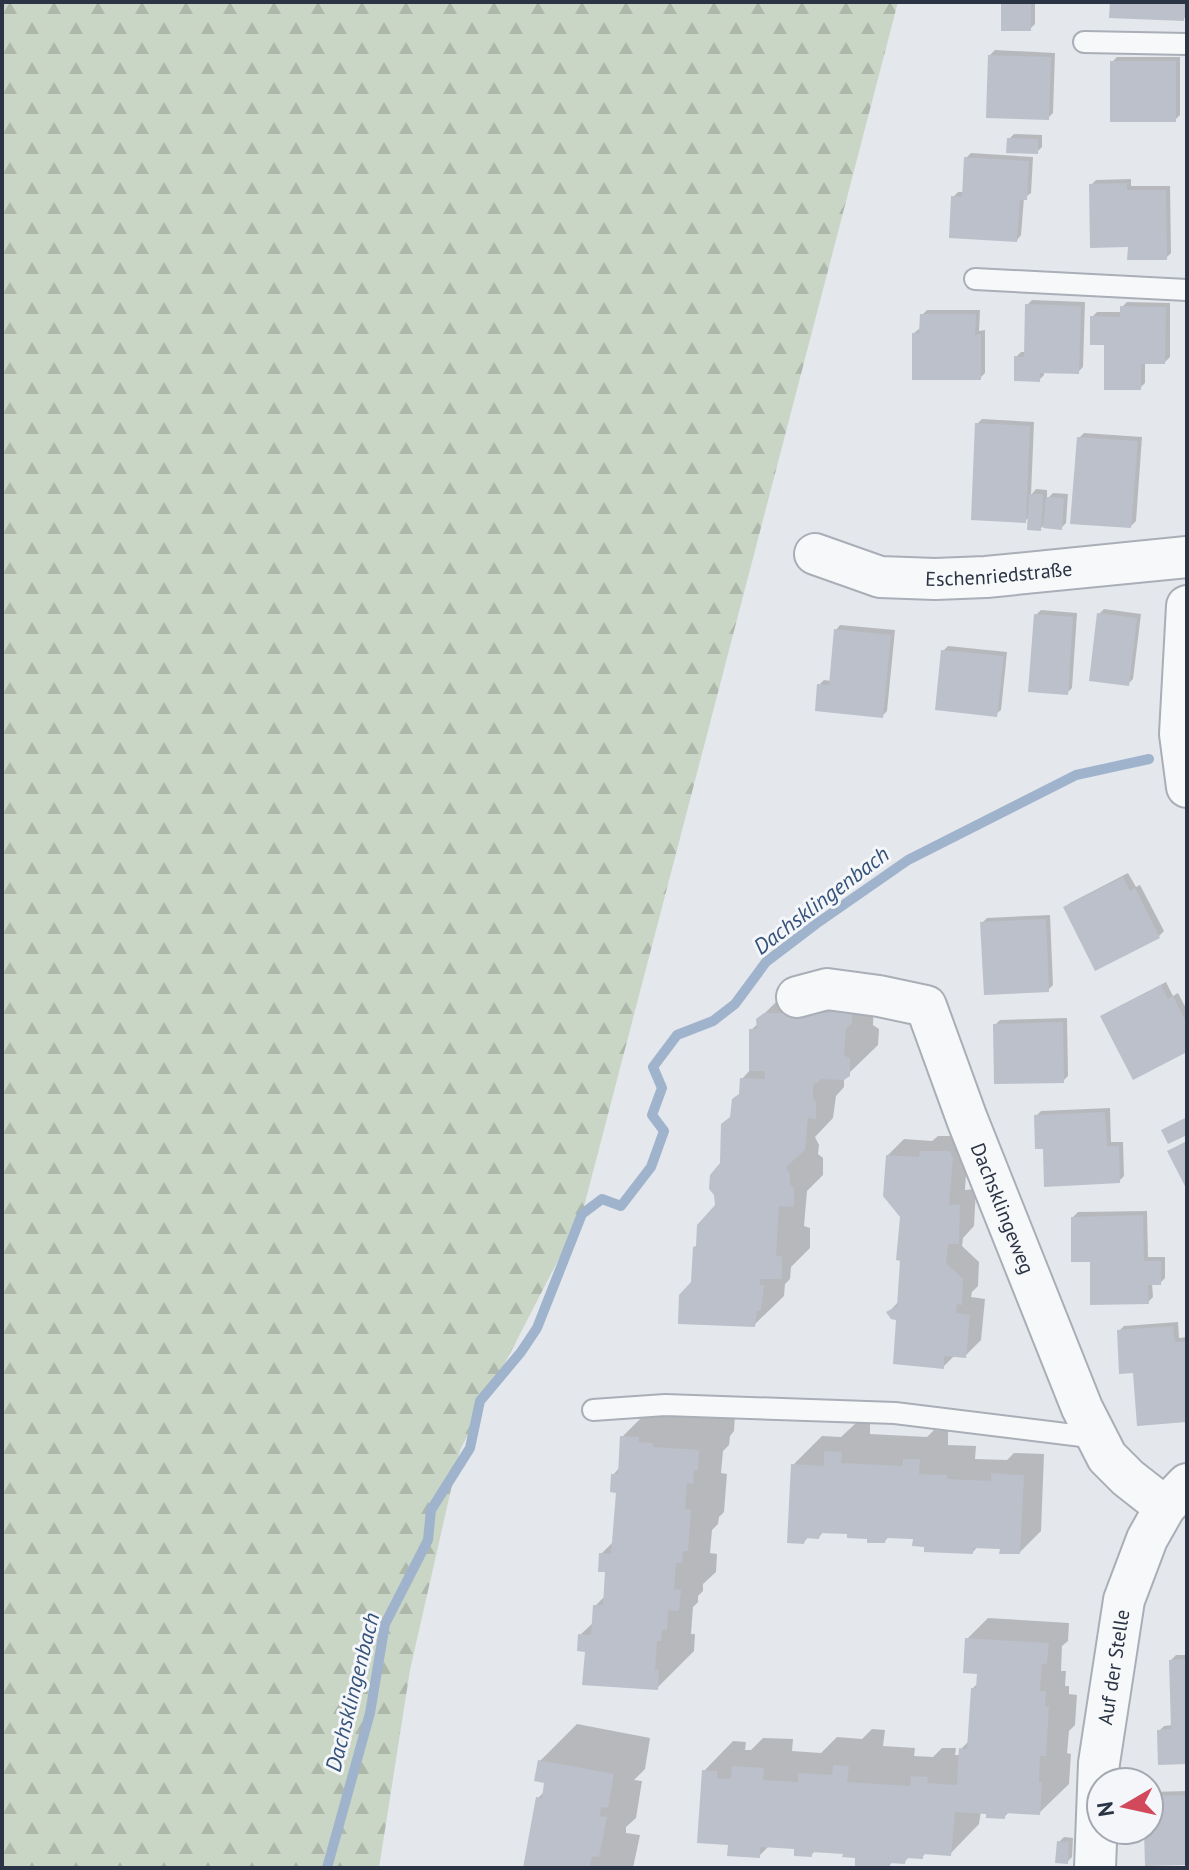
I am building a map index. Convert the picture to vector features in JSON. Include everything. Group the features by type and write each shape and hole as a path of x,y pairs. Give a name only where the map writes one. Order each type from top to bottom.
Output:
{"street":[{"name":"Eschenriedstraße","path":"815,554 880,577 935,579 986,577 1187,557"},
{"path":"1187,606 1180,734 1187,787"},
{"name":"Dachsklingeweg","path":"797,997 827,989 926,1006 1082,1408 1107,1457 1128,1478 1176,1496"},
{"name":"Auf der Stelle","path":"1095,1868 1099,1763 1124,1600 1147,1539 1176,1496"}],"lane":[{"path":"1084,42 1187,44"},
{"path":"975,279 1187,290"},
{"path":"593,1410 665,1405 895,1413 1098,1438"}],"green space":[{"path":"2,2 898,2 582,1214 460,1450 410,1670 379,1868 2,1868"}],"building":[{"path":"1110,2 1185,2 1184,21 1109,18"},
{"path":"1031,3 1031,31 1001,31 1001,4"},
{"path":"988,55 1051,57 1049,120 986,118"},
{"path":"1110,61 1176,61 1176,122 1110,122"},
{"path":"1007,138 1038,139 1038,154 1006,153"},
{"path":"964,157 1029,161 1027,200 1020,200 1017,242 949,238 951,196 962,197"},
{"path":"1127,183 1127,190 1166,190 1167,260 1127,260 1128,247 1090,248 1089,184"},
{"path":"1025,304 1081,306 1079,374 1040,373 1040,382 1014,381 1014,356 1024,357"},
{"path":"1120,306 1166,307 1165,364 1141,364 1141,390 1104,390 1104,345 1090,345 1090,316 1120,317"},
{"path":"920,314 976,314 975,335 981,334 981,380 912,380 912,333 919,333"},
{"path":"975,423 1030,426 1026,523 971,520"},
{"path":"1077,437 1138,441 1131,528 1070,524"},
{"path":"1029,494 1043,494 1041,531 1027,530"},
{"path":"1046,497 1064,498 1062,530 1043,528"},
{"path":"1097,613 1137,618 1129,686 1089,681"},
{"path":"1034,614 1073,617 1068,695 1028,692"},
{"path":"834,629 891,635 883,718 815,711 817,684 829,685"},
{"path":"941,650 1004,656 997,717 935,710"},
{"path":"1123,877 1130,891 1135,888 1160,938 1095,971 1063,907"},
{"path":"1046,919 1049,992 984,995 980,922"},
{"path":"1161,985 1168,999 1173,996 1187,1024 1187,1052 1133,1080 1100,1016"},
{"path":"833,1007 852,1009 852,1024 846,1028 844,1055 850,1059 850,1076 844,1080 822,1079 813,1085 816,1119 808,1118 805,1150 786,1167 794,1188 794,1207 779,1206 776,1255 782,1257 782,1279 760,1279 760,1285 764,1285 755,1327 678,1324 679,1295 691,1282 697,1225 715,1205 714,1195 709,1189 710,1175 720,1163 721,1124 730,1117 732,1099 739,1094 740,1078 765,1079 765,1071 749,1071 749,1029 757,1029 756,1019 764,1013 829,1013"},
{"path":"1063,1022 1064,1083 994,1084 993,1024"},
{"path":"1105,1112 1107,1146 1119,1146 1120,1183 1044,1187 1043,1149 1035,1149 1034,1115"},
{"path":"1187,1117 1187,1135 1168,1144 1161,1130"},
{"path":"1187,1141 1187,1190 1167,1151"},
{"path":"920,1151 950,1151 953,1159 949,1205 960,1204 959,1244 948,1244 946,1263 963,1279 962,1305 957,1304 956,1313 970,1315 966,1358 944,1356 944,1369 893,1364 896,1320 886,1312 897,1306 900,1261 896,1260 900,1217 883,1196 886,1155 919,1157"},
{"path":"1143,1215 1144,1261 1161,1261 1161,1285 1148,1285 1149,1304 1090,1305 1090,1262 1071,1262 1071,1217"},
{"path":"1173,1326 1175,1342 1187,1341 1187,1422 1137,1426 1133,1373 1119,1374 1117,1330"},
{"path":"620,1436 639,1437 639,1442 653,1443 653,1447 699,1450 698,1470 694,1470 693,1484 687,1483 685,1509 691,1510 688,1551 683,1551 682,1563 676,1563 674,1589 681,1590 679,1611 668,1610 667,1630 662,1630 661,1641 657,1641 655,1670 659,1670 658,1690 582,1685 585,1652 577,1651 578,1634 591,1635 593,1605 603,1605 605,1572 598,1572 599,1553 611,1554 616,1493 610,1492 611,1474 618,1474"},
{"path":"824,1451 842,1452 841,1463 903,1466 903,1459 920,1459 919,1474 947,1475 947,1479 991,1481 991,1473 1024,1475 1020,1554 999,1554 1000,1549 973,1548 973,1554 924,1552 924,1547 912,1546 913,1539 886,1538 885,1543 867,1543 867,1539 847,1538 847,1534 820,1533 819,1539 805,1538 804,1544 787,1543 791,1464 824,1466"},
{"path":"965,1638 1049,1643 1047,1664 1042,1664 1040,1691 1046,1691 1045,1706 1049,1706 1046,1756 1040,1756 1040,1815 1005,1813 1005,1819 955,1812 951,1856 923,1854 923,1859 906,1858 905,1864 890,1863 890,1868 855,1866 855,1858 842,1857 843,1854 812,1852 812,1857 794,1856 794,1849 760,1847 760,1858 727,1856 728,1845 697,1843 702,1770 717,1771 717,1778 731,1779 732,1766 764,1768 763,1780 798,1782 798,1773 832,1775 833,1765 849,1766 847,1782 910,1786 911,1776 928,1777 927,1783 957,1785 959,1748 967,1749 971,1688 976,1688 977,1674 963,1673"},
{"path":"1187,1659 1187,1764 1158,1765 1157,1730 1171,1729 1169,1660"},
{"path":"538,1760 614,1774 608,1808 601,1807 600,1816 607,1817 599,1857 592,1856 590,1868 523,1868 536,1797 542,1798 544,1783 534,1781"},
{"path":"1187,1795 1187,1865 1145,1866 1144,1846 1165,1846 1165,1796"},
{"path":"1057,1841 1069,1842 1068,1864 1055,1863"}],"waterway":[{"name":"Dachsklingenbach","path":"327,1868 370,1713 385,1624 428,1540 431,1510 470,1448 480,1401 537,1328 582,1214 602,1199 621,1206 651,1167 664,1131 652,1115 662,1088 653,1067 677,1035 713,1021 735,1004 766,962 908,860 1076,775 1149,759"}]}
